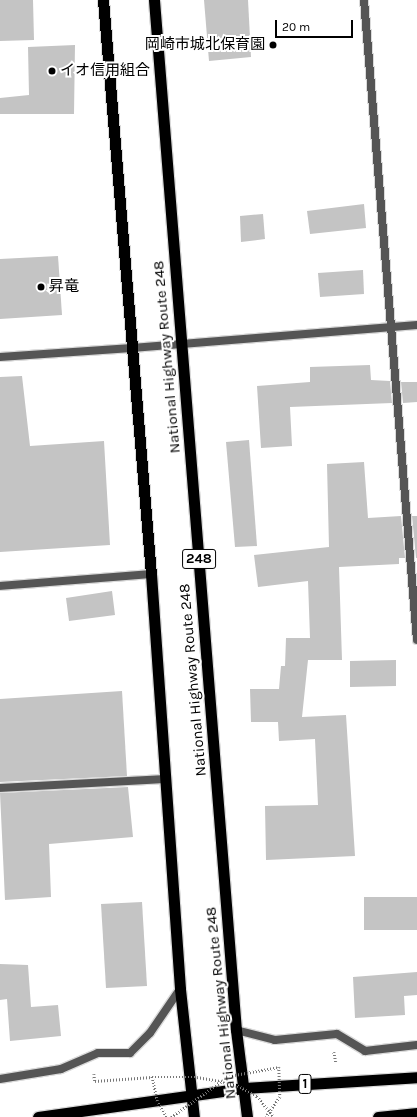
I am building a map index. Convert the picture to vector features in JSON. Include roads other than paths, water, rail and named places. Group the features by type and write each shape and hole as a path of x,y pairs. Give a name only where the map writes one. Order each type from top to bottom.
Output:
{"highway":[{"path":"103,0 151,574 180,989 193,1096 194,1117"},
{"name":"National Highway Route 248","path":"154,0 236,1030 247,1117"},
{"name":"1","path":"38,1117 244,1088 417,1076"},
{"path":"378,1117 417,1114"}],"street":[{"path":"364,0 393,327 417,640"},
{"path":"0,357 182,346 417,325"},
{"path":"0,586 151,574"},
{"path":"0,788 166,779"},
{"path":"0,1079 62,1069 98,1053 130,1053 150,1033 180,989"},
{"path":"236,1030 275,1040 337,1034 365,1051 417,1045"}],"place":[{"name":"岡崎市城北保育園","path":"273,45"},
{"name":"イオ信用組合","path":"52,71"},
{"name":"昇竜","path":"41,287"}]}
